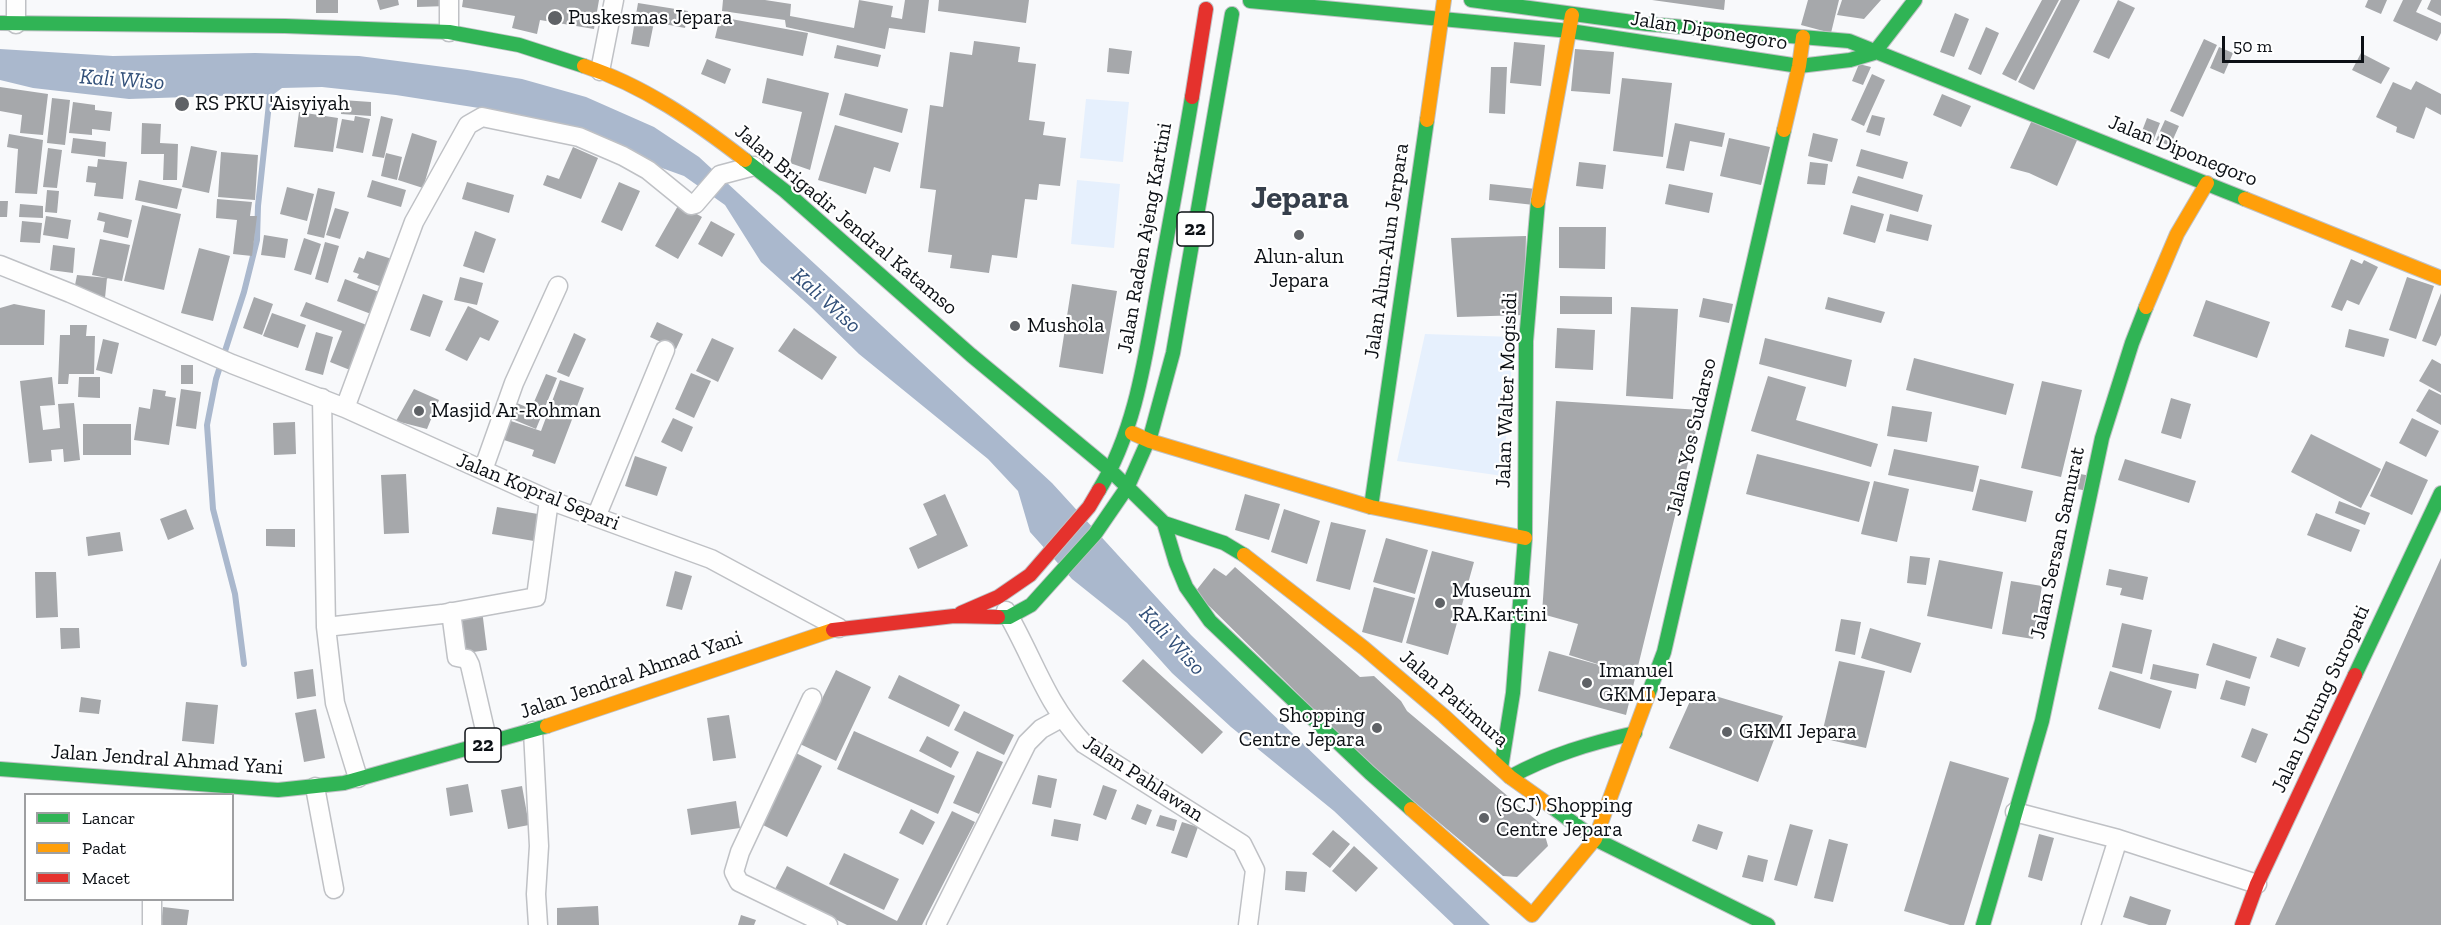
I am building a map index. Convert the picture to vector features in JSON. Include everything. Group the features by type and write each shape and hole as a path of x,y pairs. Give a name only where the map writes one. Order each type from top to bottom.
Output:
{"main road":[{"name":"Jalan Diponegoro","path":"1251,0 1570,31 1798,66 1850,60 1874,53"},
{"path":"1232,14 1242,10 1251,0"},
{"name":"Jalan Alun-Alun Jerpara","path":"1371,507 1444,0"},
{"name":"Jalan Diponegoro","path":"1471,0 1647,24 1849,42 2441,278"},
{"path":"1874,53 1915,0"},
{"name":"22","path":"1009,617 1031,605 1105,524 1127,488 1150,441 1167,382 1232,14 1218,15 1202,5"},
{"name":"Jalan Raden Ajeng Kartini","path":"1111,471 1128,430 1146,351 1190,108 1202,5"},
{"name":"Jalan Walter Mogisidi","path":"1505,773 1525,538 1526,341 1530,288 1538,202 1572,15"},
{"name":"Jalan Brigadir Jendral Katamso","path":"8,24 297,26 449,32 519,45 600,71 663,102 754,166 971,355 1111,471 1127,488"},
{"name":"Jalan Yos Sudarso","path":"1164,524 1182,581 1196,606 1209,621 1370,772 1532,915 1595,839 1664,652 1803,37"},
{"name":"Jalan Sersan Samurat","path":"1983,925 2042,722 2102,438 2132,343 2156,280 2177,234 2207,183"},
{"path":"1128,430 1150,441 1371,507 1525,538"},
{"name":"Jalan Jendral Ahmad Yani","path":"954,616 998,597 1030,575 1089,507 1111,471"},
{"path":"1127,488 1164,524"},
{"name":"Jalan Untung Suropati","path":"2242,925 2257,884 2441,493"},
{"name":"Jalan Patimura","path":"1164,524 1196,532 1224,543 1249,558 1417,693 1505,773 1595,839 1768,925"},
{"name":"Jalan Jendral Ahmad Yani","path":"0,769 157,788 278,790 315,787 358,778 533,731 839,628 954,616 1009,617"},
{"path":"1505,773 1558,752 1635,733"}],"street":[{"path":"8,24 16,0"},
{"path":"449,0 449,32"},
{"path":"600,71 614,0"},
{"path":"345,408 414,222 468,125 476,119 482,117 579,137 623,156 648,171 691,205 720,175 754,166"},
{"name":"Jalan Kopral Separi","path":"0,266 232,364 322,398 549,500 711,559 839,628"},
{"path":"483,470 514,383 558,286"},
{"path":"596,517 665,350"},
{"path":"322,398 326,627 335,703 358,778"},
{"path":"326,627 451,612 536,597 549,500"},
{"name":"Jalan Pahlawan","path":"998,597 1050,701 1061,718 1084,744 1242,844 1255,870 1256,880 1248,925"},
{"path":"451,612 457,657 467,659 470,665 488,743"},
{"path":"812,698 740,852 734,873 738,882 828,925"},
{"path":"936,925 1027,743 1041,729 1061,718"},
{"path":"533,731 539,846 536,894 538,925"},
{"path":"315,787 334,889"},
{"path":"2015,812 2118,839 2257,884"},
{"path":"2091,925 2118,839"},
{"path":"152,901 152,925"}],"shaded area":[{"path":"1086,99 1129,102 1123,162 1080,158"},
{"path":"1077,180 1120,184 1114,248 1071,244"},
{"path":"1425,334 1514,337 1503,476 1397,461"}],"water":[{"name":"Kali Wiso","path":"0,49 113,56 255,53 359,56 522,79 586,97 654,127 699,157 1052,483 1191,635 1490,925 1454,925 1334,811 1231,727 1172,673 1127,623 1072,579 1030,532 1018,491 988,459 859,354 761,262 725,205 684,176 540,124 479,108 396,95 322,87 282,88 274,94 129,99 33,88 0,80"}],"building":[{"path":"316,0 338,0 338,13 316,13"},
{"path":"377,0 398,0 399,5 380,10"},
{"path":"417,0 447,0 447,6 417,7"},
{"name":"Puskesmas Jepara","path":"463,0 599,0 594,29 540,20 537,34 512,28 515,16 462,7"},
{"path":"723,0 765,0 791,4 790,16 854,28 859,0 893,6 891,17 902,19 905,0 929,0 925,33 889,28 885,49 786,27 785,20 722,11"},
{"path":"939,0 1029,0 1026,23 938,11"},
{"path":"1652,0 1725,0 1724,10"},
{"path":"1808,0 1839,0 1831,33 1801,25"},
{"path":"1842,0 1881,0 1864,19 1837,15"},
{"path":"2042,0 2059,0 2016,81 2002,74"},
{"path":"2061,0 2080,0 2034,90 2018,82"},
{"path":"2118,0 2135,8 2109,59 2093,52"},
{"path":"2368,0 2387,0 2381,14 2365,7"},
{"path":"2403,0 2422,0 2416,12 2441,23 2441,33 2437,41 2393,21"},
{"path":"2431,0 2441,0 2441,16 2427,9"},
{"path":"638,3 688,11 685,28 654,22 649,47 631,44"},
{"path":"1955,13 1969,19 1954,57 1940,52"},
{"path":"720,17 808,33 803,56 715,38"},
{"path":"1986,27 1999,33 1981,75 1968,69"},
{"path":"2204,39 2217,45 2183,117 2170,111"},
{"path":"974,41 1020,47 1018,62 1036,64 1029,120 1045,122 1043,135 1066,138 1060,186 1039,184 1037,200 1025,199 1017,258 992,255 989,273 950,268 952,255 928,252 936,190 920,188 930,105 943,107 950,52 972,55"},
{"path":"1514,42 1545,45 1541,86 1510,83"},
{"path":"837,45 881,55 878,67 834,58"},
{"path":"2219,47 2233,53 2224,74 2210,68"},
{"path":"1109,48 1132,51 1129,74 1107,72"},
{"path":"1575,49 1614,52 1610,94 1571,91"},
{"path":"2361,53 2390,68 2381,84 2352,70"},
{"path":"707,59 731,69 725,84 701,74"},
{"path":"1859,64 1871,67 1863,85 1852,81"},
{"path":"1491,67 1507,67 1505,114 1489,113"},
{"path":"1872,74 1885,80 1864,126 1851,120"},
{"path":"767,78 829,93 810,170 790,163 802,112 762,103"},
{"path":"1622,78 1672,83 1663,157 1613,151"},
{"path":"2416,81 2441,94 2441,115 2426,107 2414,139 2396,132 2397,127 2376,117 2393,82 2411,90"},
{"path":"0,87 48,94 43,135 20,133 22,115 0,111"},
{"path":"845,93 908,109 902,133 839,115"},
{"path":"1942,94 1971,106 1961,127 1933,115"},
{"path":"52,98 70,100 65,145 47,143"},
{"path":"342,100 371,102 371,116 341,114"},
{"path":"73,102 95,105 95,110 112,112 110,131 92,129 92,135 69,133"},
{"path":"299,112 338,118 333,152 294,147"},
{"path":"1872,115 1885,118 1880,136 1866,132"},
{"path":"355,116 370,119 363,153 336,148 342,119 354,121"},
{"path":"381,116 393,119 384,158 372,156"},
{"path":"2147,118 2160,123 2152,144 2139,139"},
{"path":"2032,120 2078,138 2057,186 2029,173 2010,168"},
{"path":"2165,120 2179,126 2170,146 2156,140"},
{"path":"142,123 161,124 160,143 178,144 177,180 163,180 164,154 141,154"},
{"path":"1675,123 1725,133 1722,147 1690,141 1684,171 1666,168"},
{"path":"835,125 899,143 890,172 874,167 866,194 818,180"},
{"path":"412,133 437,141 423,188 398,180"},
{"path":"1813,133 1838,139 1832,162 1808,156"},
{"path":"9,134 43,140 37,194 15,193 18,149 7,147"},
{"path":"73,138 106,142 105,157 71,153"},
{"path":"1729,138 1770,147 1761,185 1720,176"},
{"path":"191,146 217,151 209,193 182,187"},
{"path":"573,147 598,158 581,199 543,185 547,175 559,179"},
{"path":"48,148 62,150 57,188 43,187"},
{"path":"1861,149 1908,162 1903,179 1856,166"},
{"path":"221,152 258,155 255,200 218,197"},
{"path":"386,153 402,157 397,180 381,176"},
{"path":"98,159 127,162 123,199 94,196 96,183 86,182 88,166 97,167"},
{"path":"1579,162 1606,165 1603,189 1576,186"},
{"path":"1810,162 1828,164 1825,185 1807,184"},
{"path":"1858,176 1923,195 1918,212 1852,193"},
{"path":"139,180 182,189 177,209 135,200"},
{"path":"372,180 406,190 401,207 367,197"},
{"path":"467,182 514,195 509,213 462,199"},
{"path":"619,182 640,191 622,231 601,222"},
{"path":"1490,184 1536,189 1534,205 1489,200"},
{"path":"1669,184 1713,193 1709,213 1665,204"},
{"path":"287,187 314,194 307,221 280,214"},
{"path":"318,188 335,192 324,238 307,234"},
{"path":"47,190 59,191 57,213 45,212"},
{"path":"217,199 252,202 250,216 257,216 252,256 233,254 237,220 216,218"},
{"path":"0,201 8,201 7,217 0,217"},
{"path":"20,204 43,206 43,218 19,217"},
{"path":"679,204 702,217 678,259 655,246"},
{"path":"142,205 181,214 164,290 124,281"},
{"path":"1851,205 1884,214 1875,243 1843,234"},
{"path":"335,208 349,212 340,239 326,235"},
{"path":"99,212 132,220 128,238 103,232 105,222 97,220"},
{"path":"1890,214 1932,225 1928,241 1886,231"},
{"path":"46,216 71,220 68,239 43,235"},
{"path":"22,221 42,223 40,243 20,242"},
{"path":"711,221 735,234 722,257 698,244"},
{"path":"1559,227 1606,227 1605,269 1559,268"},
{"path":"475,231 496,239 484,273 463,266"},
{"path":"264,235 288,239 285,258 261,255"},
{"path":"1526,236 1524,315 1457,317 1451,238"},
{"path":"304,238 321,244 311,275 294,270"},
{"path":"100,239 130,245 122,281 92,275"},
{"path":"325,242 339,246 328,283 315,279"},
{"path":"53,245 75,248 73,273 50,270"},
{"path":"199,248 230,256 213,321 181,313"},
{"path":"367,251 395,260 385,288 357,278 359,274 353,272 359,257 364,259"},
{"path":"2351,259 2362,264 2364,260 2378,267 2359,305 2347,300 2342,311 2331,307"},
{"path":"77,275 107,278 105,298 74,290"},
{"path":"460,277 483,283 477,305 454,300"},
{"path":"2407,277 2434,286 2416,339 2389,330"},
{"path":"345,279 379,292 371,314 337,301"},
{"path":"1072,284 1117,291 1103,374 1059,367"},
{"path":"2441,293 2441,335 2436,346 2422,341"},
{"path":"423,294 443,301 430,337 410,330"},
{"path":"1560,296 1612,297 1612,314 1560,314"},
{"path":"254,297 273,304 262,335 243,328"},
{"path":"1828,297 1885,312 1881,323 1825,309"},
{"path":"1703,298 1733,304 1729,323 1699,317"},
{"path":"2206,300 2270,322 2257,358 2193,336"},
{"path":"306,302 372,327 355,372 330,362 342,331 300,316"},
{"path":"14,304 45,310 44,345 0,345 0,308"},
{"path":"468,306 499,321 489,341 480,337 467,361 445,350"},
{"path":"1631,307 1678,309 1673,399 1626,396"},
{"path":"272,313 306,325 298,348 263,336"},
{"path":"657,322 683,334 676,349 650,337"},
{"path":"70,325 87,325 86,336 95,336 94,374 69,374 68,384 58,384 60,335 70,335"},
{"path":"794,328 837,357 822,380 778,351"},
{"path":"1557,328 1595,330 1593,370 1555,368"},
{"path":"2349,329 2389,339 2384,357 2345,347"},
{"path":"316,332 333,337 323,375 305,370"},
{"path":"574,333 586,339 569,377 557,372"},
{"path":"712,338 734,348 718,382 696,371"},
{"path":"1765,338 1852,360 1846,387 1759,364"},
{"path":"103,339 119,343 112,374 96,370"},
{"path":"1914,358 2014,384 2006,415 1906,390"},
{"path":"2432,359 2441,364 2441,393 2419,381"},
{"path":"181,365 193,365 193,384 181,384"},
{"path":"691,373 711,381 694,418 675,409"},
{"path":"546,374 557,378 536,429 505,416 512,401 531,409"},
{"path":"1768,376 1806,387 1796,420 1878,444 1871,467 1751,431"},
{"path":"52,377 55,405 40,406 43,430 60,428 58,404 74,403 80,460 64,462 63,449 51,450 52,461 29,463 20,381"},
{"path":"79,377 100,377 100,398 78,397"},
{"path":"560,380 584,388 555,464 532,456 534,450 501,439 508,420 541,431"},
{"path":"2042,381 2082,390 2061,477 2021,468"},
{"path":"153,389 166,391 165,396 176,398 169,445 134,440 139,407 150,409"},
{"path":"181,389 201,392 196,429 176,426"},
{"name":"Masjid Ar-Rohman","path":"414,389 439,400 427,429 396,421"},
{"path":"2429,389 2441,395 2441,425 2416,411"},
{"path":"2171,398 2191,404 2181,439 2161,433"},
{"path":"1556,401 1701,410 1626,715 1538,691 1549,651 1610,668 1569,655 1578,624 1542,614"},
{"path":"1892,406 1932,412 1927,442 1887,436"},
{"path":"673,418 693,427 682,452 661,442"},
{"path":"2412,418 2439,431 2426,457 2399,443"},
{"path":"295,422 296,454 274,455 273,423"},
{"path":"83,424 131,424 131,455 83,455"},
{"path":"2311,434 2381,469 2361,508 2291,472"},
{"path":"1894,449 1979,466 1973,492 1888,475"},
{"path":"1757,454 1870,482 1859,522 1746,494"},
{"path":"635,456 667,467 657,496 625,486"},
{"path":"2125,459 2196,481 2189,503 2118,480"},
{"path":"2386,461 2428,480 2412,515 2370,496"},
{"path":"2075,473 2091,476 2088,491 2072,488"},
{"path":"406,474 409,533 384,534 381,475"},
{"path":"1980,479 2033,491 2026,522 1972,510"},
{"path":"1874,481 1909,489 1897,542 1861,534"},
{"path":"945,494 968,546 918,569 909,548 937,535 923,504"},
{"path":"1245,494 1280,504 1269,540 1235,530"},
{"path":"2339,501 2370,513 2365,525 2335,513"},
{"path":"497,507 538,514 534,541 492,534"},
{"path":"186,509 194,529 168,540 160,519"},
{"path":"1284,509 1320,521 1307,564 1271,552"},
{"path":"2316,513 2360,530 2351,552 2307,535"},
{"path":"1331,522 1366,530 1350,590 1316,581"},
{"path":"266,529 295,529 295,547 266,546"},
{"path":"120,532 123,551 88,556 86,537"},
{"name":"Museum RA.Kartini","path":"1386,538 1428,550 1415,594 1373,582"},
{"name":"Museum RA.Kartini","path":"1432,551 1474,562 1448,655 1406,643"},
{"path":"1910,556 1930,558 1926,585 1907,583"},
{"path":"2441,558 2441,925 2275,925"},
{"path":"1939,560 2003,572 1992,629 1927,616"},
{"name":"Shopping Centre Jepara","path":"1235,567 1360,677 1374,676 1401,701 1407,711 1542,825 1548,846 1517,877 1503,876 1368,763 1195,592 1214,568 1226,576"},
{"path":"2109,569 2148,577 2143,600 2120,595 2122,588 2106,585"},
{"path":"675,571 692,576 682,610 666,606"},
{"path":"35,572 56,572 58,617 36,618"},
{"path":"2011,581 2042,586 2033,639 2002,634"},
{"name":"Museum RA.Kartini","path":"1374,587 1415,598 1402,643 1362,632"},
{"path":"482,610 487,650 460,654 454,614"},
{"path":"1841,619 1861,622 1855,655 1835,651"},
{"path":"2122,623 2152,630 2142,674 2112,667"},
{"path":"60,628 79,628 80,648 61,649"},
{"path":"1870,628 1921,643 1911,673 1861,658"},
{"path":"2277,638 2306,648 2299,667 2270,657"},
{"path":"2213,643 2257,657 2250,679 2206,665"},
{"path":"1143,659 1223,732 1202,754 1122,681"},
{"path":"1839,661 1885,671 1866,748 1821,738"},
{"path":"2153,664 2199,674 2196,689 2150,679"},
{"path":"313,669 316,696 297,699 294,672"},
{"path":"836,670 871,687 836,761 800,744"},
{"path":"2110,671 2172,691 2160,729 2098,709"},
{"path":"899,675 960,705 949,727 888,698"},
{"path":"2226,680 2250,687 2245,706 2220,699"},
{"name":"GKMI Jepara","path":"1695,690 1783,716 1758,782 1669,748"},
{"path":"81,697 101,700 99,714 79,712"},
{"path":"186,702 218,705 214,744 182,741"},
{"path":"316,709 325,758 304,762 295,713"},
{"path":"964,711 1014,735 1004,755 954,730"},
{"path":"729,715 736,758 713,761 707,718"},
{"path":"2252,728 2268,734 2256,763 2241,757"},
{"path":"854,731 955,776 938,814 837,769"},
{"path":"927,736 959,752 951,768 919,751"},
{"path":"977,751 1003,762 979,814 953,803"},
{"path":"796,753 822,766 787,837 761,824"},
{"path":"1950,761 2009,778 1964,925 1950,925 1904,911"},
{"path":"1038,775 1057,779 1051,808 1032,804"},
{"path":"468,784 473,812 450,816 446,788"},
{"path":"1103,785 1117,790 1106,820 1093,815"},
{"path":"522,786 529,825 508,829 501,790"},
{"path":"736,801 740,828 691,835 687,809"},
{"path":"1137,804 1152,810 1146,825 1131,819"},
{"path":"911,809 935,822 923,845 899,833"},
{"path":"952,811 975,822 922,925 847,925 775,889 787,866 897,921"},
{"path":"1160,815 1177,820 1174,831 1156,826"},
{"path":"1054,819 1081,824 1078,841 1051,836"},
{"path":"1182,822 1198,827 1187,858 1171,853"},
{"path":"1698,824 1723,832 1717,850 1692,841"},
{"path":"1790,824 1813,830 1797,886 1774,880"},
{"path":"1333,830 1350,844 1330,868 1312,854"},
{"path":"2039,834 2054,838 2042,881 2028,877"},
{"path":"1829,839 1848,844 1833,902 1814,898"},
{"path":"1354,846 1378,868 1356,892 1332,871"},
{"path":"844,853 899,879 884,910 829,884"},
{"path":"1748,855 1768,860 1763,882 1742,877"},
{"path":"1286,871 1307,872 1305,892 1285,890"},
{"path":"2130,896 2171,910 2166,925 2149,925 2123,917"},
{"path":"598,906 599,925 557,925 557,908"},
{"path":"163,907 189,910 187,925 161,925"},
{"path":"741,915 756,920 754,925 738,925"}],"waterway":[{"path":"244,664 235,594 213,509 207,425 216,379 244,292 257,240 258,206 270,94 273,88"}],"traffic: fast":[{"path":"1471,0 1647,24 1849,41 2245,199"},
{"path":"1874,53 1915,0"},
{"path":"1250,1 1570,31 1799,66 1850,60 1874,53"},
{"path":"998,617 1009,617 1031,605 1095,534 1128,486 1151,434 1173,353 1232,14"},
{"path":"0,23 285,26 449,32 519,45 584,66"},
{"path":"1099,490 1123,441 1138,388 1192,97"},
{"path":"1371,507 1427,120"},
{"path":"1648,695 1664,652 1784,130"},
{"path":"745,160 785,191 971,355 1111,471 1164,523 1224,543 1244,555"},
{"path":"1501,768 1513,693 1525,538 1526,341 1538,201"},
{"path":"1983,925 2042,721 2102,438 2132,343 2146,307"},
{"path":"2355,675 2441,493"},
{"path":"1164,523 1186,587 1210,621 1411,809"},
{"path":"0,769 278,790 344,783 547,726"},
{"path":"1510,777 1571,750 1635,733"},
{"path":"1552,807 1595,839 1768,925"}],"traffic: slow":[{"path":"1427,120 1444,0"},
{"path":"1538,201 1572,15"},
{"path":"1784,130 1799,66 1803,37"},
{"path":"584,66 648,94 745,160"},
{"path":"2146,307 2177,234 2207,183"},
{"path":"2245,199 2441,278"},
{"path":"1132,433 1150,441 1371,507 1525,538"},
{"path":"1244,555 1364,648 1444,716 1510,777 1552,807"},
{"path":"547,726 833,630"},
{"path":"1411,809 1532,915 1595,839 1648,695"}],"traffic: jam":[{"path":"1192,97 1206,9"},
{"path":"961,613 998,597 1030,575 1089,507 1099,490"},
{"path":"833,630 954,616 998,617"},
{"path":"2242,925 2257,884 2355,675"}],"place":[{"name":"Puskesmas Jepara","path":"555,18"},
{"name":"RS PKU 'Aisyiyah","path":"182,104"},
{"name":"Alun-alun Jepara","path":"1299,235"},
{"name":"Mushola","path":"1015,326"},
{"name":"Masjid Ar-Rohman","path":"419,411"},
{"name":"Museum RA.Kartini","path":"1440,603"},
{"name":"Imanuel GKMI Jepara","path":"1587,683"},
{"name":"Shopping Centre Jepara","path":"1377,728"},
{"name":"GKMI Jepara","path":"1727,732"},
{"name":"(SCJ) Shopping Centre Jepara","path":"1484,818"}],"district":[{"name":"Jepara","path":"1300,199"}]}
